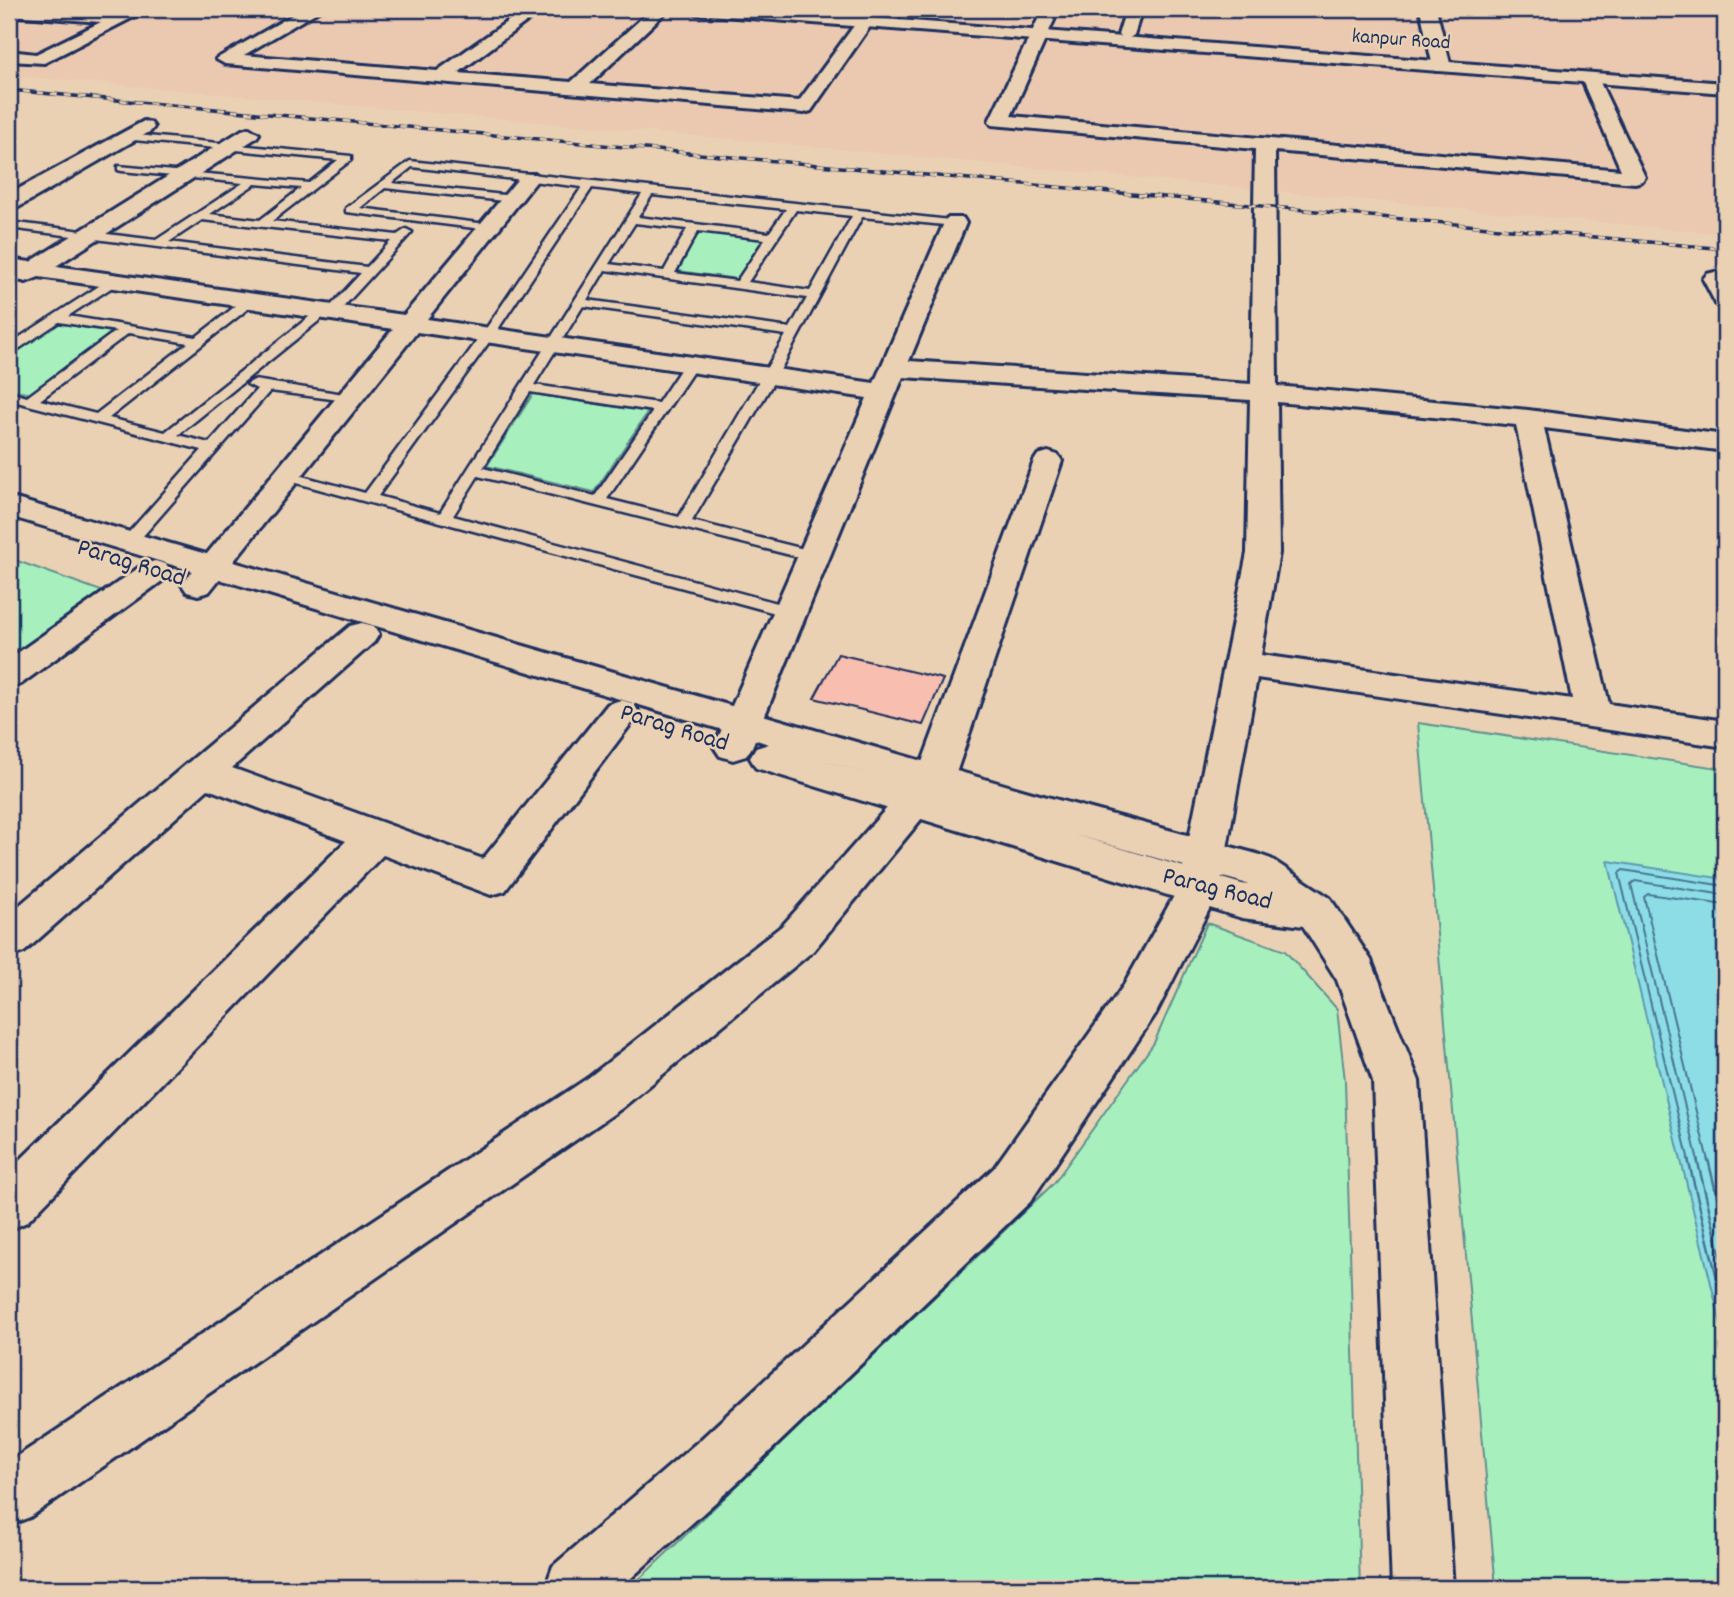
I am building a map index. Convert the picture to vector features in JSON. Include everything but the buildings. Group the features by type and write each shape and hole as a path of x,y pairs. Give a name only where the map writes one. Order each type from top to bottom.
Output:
{"street":[{"path":"9,56 38,59 141,9"},
{"path":"314,9 225,59 804,107 868,19 783,9"},
{"path":"441,77 535,9"},
{"path":"575,88 661,9"},
{"name":"kanpur Road","path":"696,9 1041,32 1725,88"},
{"path":"1051,9 999,121 1636,177 1590,78"},
{"path":"1126,35 1134,9"},
{"path":"1428,9 1441,63"},
{"path":"9,10 119,20"},
{"path":"1041,32 1126,35 1441,63 1725,82"},
{"path":"9,203 136,132"},
{"path":"9,286 249,134"},
{"path":"575,1588 720,1460 1012,1185 1140,999 1203,872 1263,553 1265,144"},
{"path":"206,576 521,188"},
{"path":"738,735 955,223"},
{"path":"9,266 770,376 1264,394 1528,418 1725,443"},
{"path":"1528,418 1593,715"},
{"path":"9,1496 605,1093 798,938 925,790 1048,461"},
{"name":"Parag Road","path":"9,506 129,542 206,576 362,634 621,713 738,735"},
{"name":"Parag Road","path":"9,527 155,572 206,576 1203,872 1242,901 1315,911 1356,973 1396,1081 1423,1588"},
{"path":"9,676 155,572"},
{"path":"9,939 362,634"},
{"path":"1243,664 1725,734"},
{"path":"203,772 491,879 621,713"},
{"path":"9,1205 376,837"}],"lane":[{"path":"136,132 229,147 347,158 262,223"},
{"path":"490,227 350,209 410,164 521,188"},
{"path":"122,168 311,186"},
{"path":"160,243 252,181"},
{"path":"382,184 521,188 589,185 955,223"},
{"path":"369,498 488,335 589,185"},
{"path":"444,519 524,387 649,191"},
{"path":"740,285 793,206"},
{"path":"683,523 770,376 859,213"},
{"path":"200,216 400,239"},
{"path":"167,437 327,312 419,218"},
{"path":"631,219 772,237"},
{"path":"9,225 370,271"},
{"path":"668,275 694,227"},
{"path":"601,266 814,295"},
{"path":"9,349 113,281"},
{"path":"99,419 250,301"},
{"path":"578,302 794,332"},
{"path":"56,318 199,341"},
{"path":"30,401 127,329"},
{"path":"598,502 691,364"},
{"path":"237,381 349,399"},
{"path":"129,542 209,448 266,387"},
{"path":"524,387 661,408"},
{"path":"9,396 209,448"},
{"path":"473,470 814,556"},
{"path":"287,476 790,612"}],"shaded area":[{"path":"9,9 1725,9 1725,234 733,139 9,75"}],"green space":[{"path":"699,231 764,238 737,279 678,271"},
{"path":"56,323 112,332 30,394 9,388 9,354"},
{"path":"533,394 648,412 594,492 487,466"},
{"path":"9,558 104,592 9,662"},
{"path":"1418,723 1725,769 1725,1588 1496,1588"},
{"path":"1207,923 1285,951 1337,1009 1345,1081 1360,1588 630,1588 1054,1183 1154,1043"}],"water":[{"path":"1608,861 1725,879 1725,1341"}],"railway":[{"path":"9,90 1725,249"}]}
